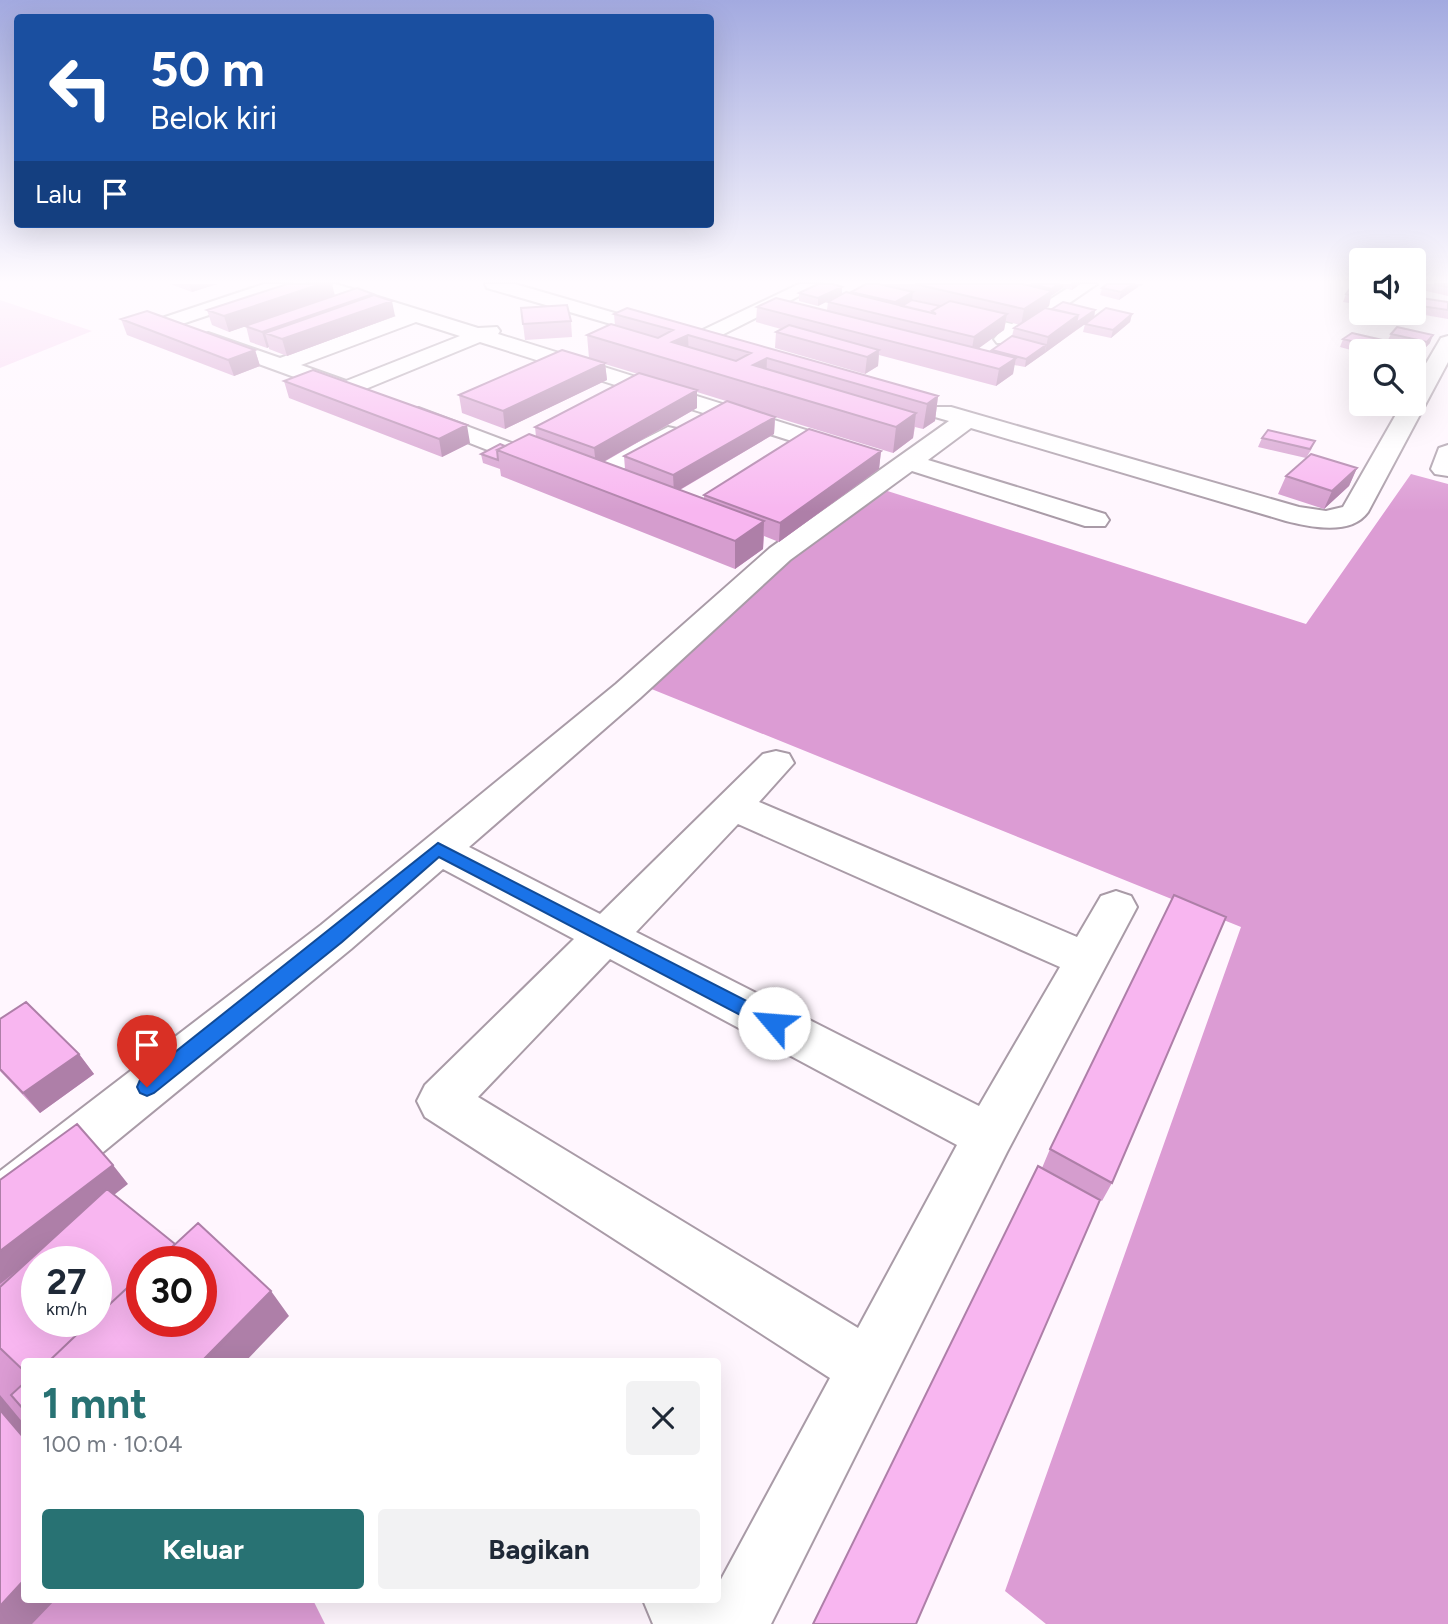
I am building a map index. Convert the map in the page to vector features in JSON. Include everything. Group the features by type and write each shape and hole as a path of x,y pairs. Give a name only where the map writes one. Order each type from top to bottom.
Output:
{"street":[{"path":"267,360 421,415 609,488"},
{"path":"281,365 295,360"},
{"path":"346,389 418,360"},
{"path":"518,373 548,360"},
{"path":"563,360 803,437 1095,520"},
{"path":"1426,391 1440,360"},
{"path":"593,399 629,381"},
{"path":"916,404 1296,516 1331,519 1343,518 1354,512 1413,416"},
{"path":"421,415 445,405"},
{"path":"586,479 713,409"},
{"path":"0,1203 336,937 628,691 768,549 968,419"},
{"path":"498,447 522,435"},
{"path":"781,451 803,437"},
{"path":"776,763 442,1101 868,1368"},
{"path":"733,806 1087,960"},
{"path":"438,849 989,1136"},
{"path":"734,1624 989,1136 1116,906"},
{"path":"681,1603 707,1624"}],"shaded area":[{"path":"0,360 20,360 0,368"},
{"path":"1411,474 1448,484 1448,1624 1046,1624 1005,1591 1241,927 649,688 774,569 878,488 1306,624"},
{"path":"89,1163 126,1273 126,1327 112,1331 112,1246 21,1246 21,1337 96,1337 36,1358 21,1358 21,1603 314,1603 325,1624 0,1624 0,1230"}],"building":[{"path":"540,360 594,360 605,363 503,411 459,395"},
{"path":"670,360 763,360 753,365 916,413 896,427"},
{"path":"773,360 810,360 938,396 927,404"},
{"path":"963,360 1013,360 999,369"},
{"path":"313,370 467,425 439,439 284,381"},
{"path":"639,373 697,390 594,448 535,427"},
{"path":"727,401 775,417 673,475 624,456"},
{"path":"809,429 881,451 780,523 704,495"},
{"path":"1268,430 1315,441 1310,449 1262,438"},
{"path":"529,434 764,521 735,541 497,450"},
{"path":"500,444 505,446 497,450 498,460 481,454"},
{"path":"1311,454 1357,468 1332,491 1286,476"},
{"path":"1174,895 1226,917 1112,1183 1050,1149"},
{"path":"26,1002 79,1054 23,1093 0,1069 0,1019"},
{"path":"77,1124 113,1165 0,1251 0,1180"},
{"path":"1038,1166 1100,1200 916,1624 813,1624"},
{"path":"107,1189 175,1244 126,1246 126,1289 112,1302 112,1246 45,1246"},
{"path":"198,1223 271,1291 205,1358 52,1358 74,1337 112,1337 112,1302 126,1289 126,1337 217,1337 217,1246 173,1246"},
{"path":"21,1268 21,1337 74,1337 52,1358 21,1358 21,1368 0,1348 0,1287"},
{"path":"21,1386 21,1407 11,1395"},
{"path":"0,1410 21,1434 21,1583 0,1606"}],"route":[{"path":"147,1087 336,937 438,849 774,1023"}]}
